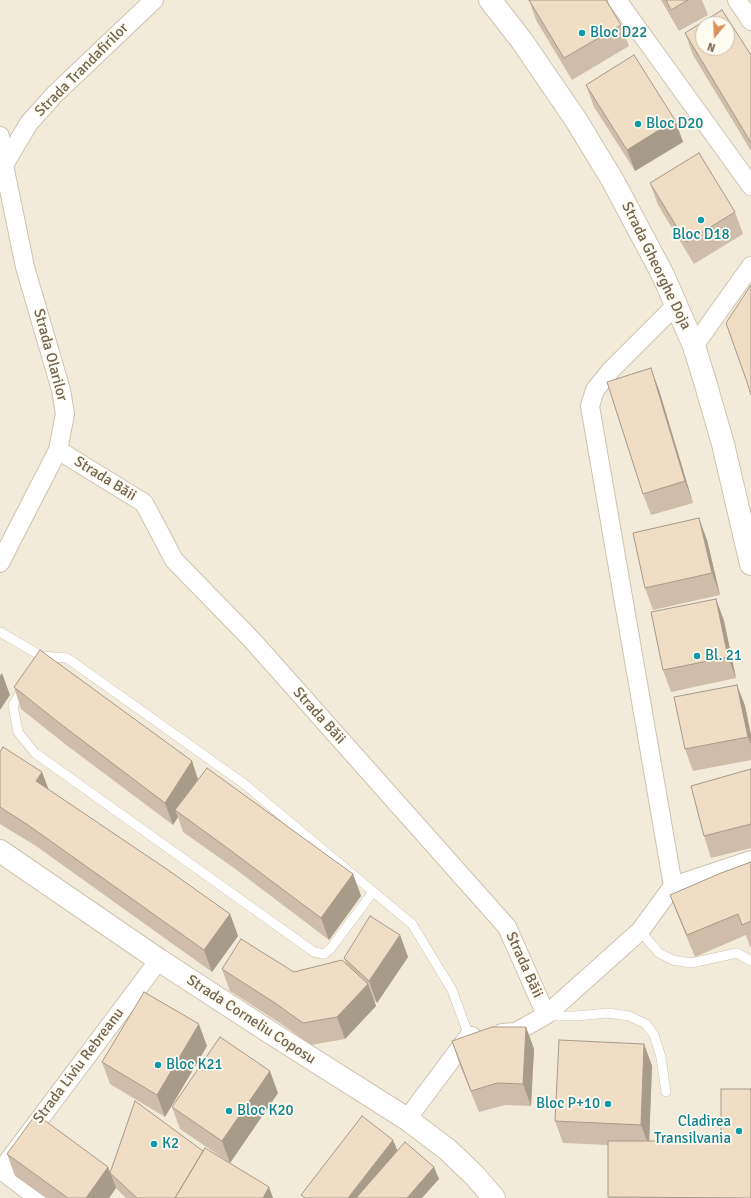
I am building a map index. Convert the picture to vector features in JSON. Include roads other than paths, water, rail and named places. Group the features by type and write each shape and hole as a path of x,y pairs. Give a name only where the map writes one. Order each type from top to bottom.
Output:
{"main road":[{"name":"Strada Gheorghe Doja","path":"490,0 522,42 576,120 613,181 677,304 694,346 723,444 751,564"},
{"name":"Strada Corneliu Coposu","path":"0,851 159,960 407,1119 448,1150 475,1176 494,1198"}],"street":[{"name":"Strada Trandafirilor","path":"4,165 29,123 55,94 154,0"},
{"path":"617,0 751,186"},
{"path":"737,0 751,21"},
{"name":"Strada Olarilor","path":"0,136 4,165 25,267 62,390 65,414 58,450 0,563"},
{"path":"694,346 751,266"},
{"path":"673,886 590,406 595,390 611,370 677,304"},
{"name":"Strada Băii","path":"58,450 144,503 174,560 252,640 507,927 546,1016"},
{"path":"407,1119 469,1036 516,1032 546,1016 640,932 673,886 751,860"},
{"name":"Strada Liviu Rebreanu","path":"0,1171 159,960"},
{"path":"0,1171 38,1198"}],"lane":[{"path":"0,632 39,660 67,658 243,783 412,924 452,990 469,1036"},
{"path":"29,677 13,705 18,732 35,753 314,952 324,954 331,948 373,892"},
{"path":"640,932 659,953 673,960 691,963 737,953 751,961"},
{"path":"546,1016 576,1016 608,1013 629,1016 646,1024 654,1035 661,1057 666,1092"}],"place":[{"name":"Bloc D22","path":"582,33"},
{"name":"Bloc D20","path":"638,124"},
{"name":"Bloc D18","path":"701,220"},
{"name":"Bl. 21","path":"697,656"},
{"name":"Bloc K21","path":"158,1065"},
{"name":"Bloc P+10","path":"608,1104"},
{"name":"Bloc K20","path":"229,1111"},
{"name":"Cladirea Transilvania","path":"739,1131"},
{"name":"K2","path":"154,1144"}]}
